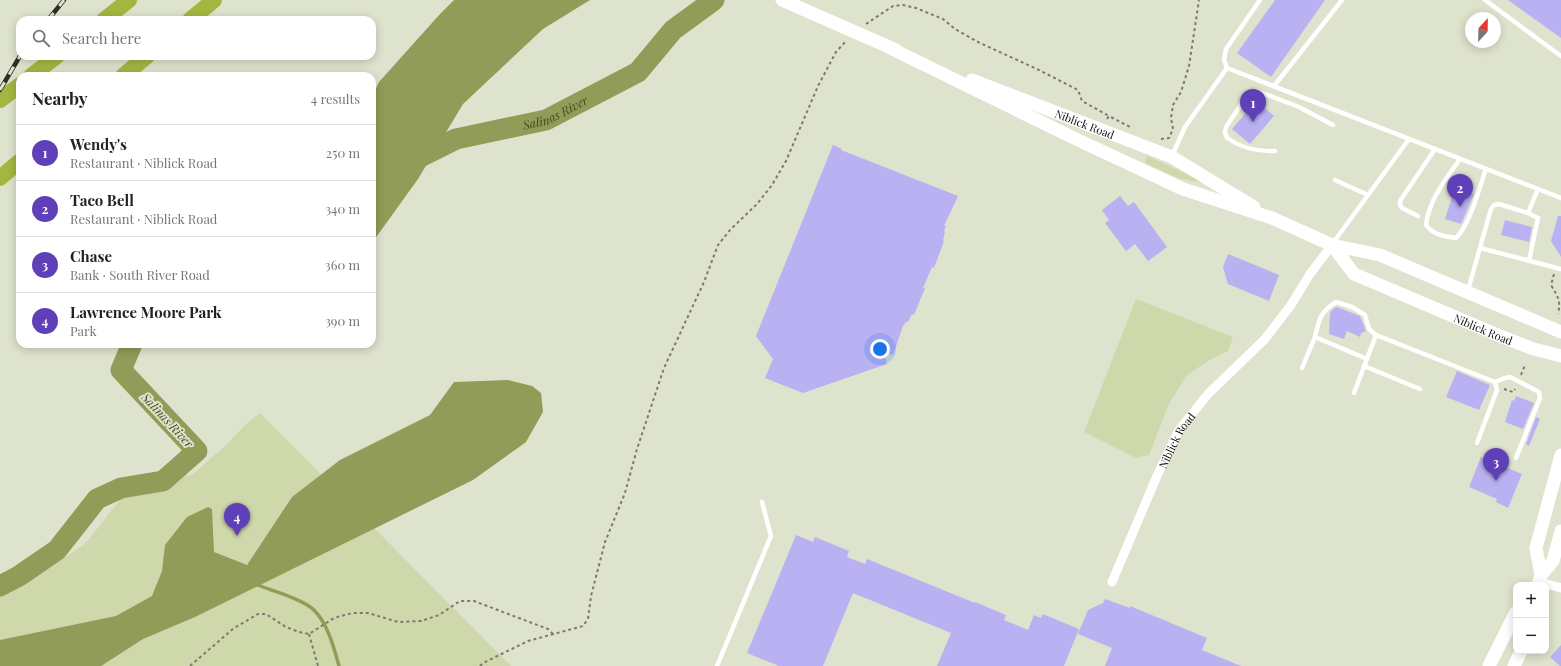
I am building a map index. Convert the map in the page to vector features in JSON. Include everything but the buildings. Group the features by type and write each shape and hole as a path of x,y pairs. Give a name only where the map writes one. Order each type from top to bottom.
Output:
{"highway":[{"path":"110,16 129,0"},
{"path":"195,16 214,0"},
{"path":"36,72 52,60"},
{"path":"128,72 142,60"},
{"path":"0,100 16,88"},
{"path":"0,178 16,164"}],"main road":[{"name":"Niblick Road","path":"782,0 888,47 1078,140 1183,189 1272,218 1332,245 1380,255 1561,332"},
{"name":"Niblick Road","path":"888,47 1172,157 1272,218"},
{"name":"Niblick Road","path":"1332,245 1354,274 1500,336 1534,349 1561,356"},
{"path":"1540,581 1536,548 1561,455"},
{"path":"1540,581 1553,561 1561,531"},
{"path":"1489,666 1513,618"},
{"path":"1514,666 1520,654"}],"street":[{"name":"Niblick Road","path":"1112,582 1156,476 1179,430 1208,394 1265,339 1291,305 1332,245"},
{"path":"1540,581 1561,588"}],"lane":[{"path":"1260,0 1226,49 1224,60 1227,68 1561,198"},
{"path":"1274,86 1342,0"},
{"path":"1485,0 1561,56"},
{"path":"1172,157 1186,127 1227,68"},
{"path":"1275,151 1260,152 1249,149 1227,138 1225,132 1226,127 1248,94 1252,92 1257,91 1299,107 1334,126"},
{"path":"1332,245 1409,139"},
{"path":"1418,216 1402,208 1400,201 1435,149"},
{"path":"1460,159 1436,193 1427,216 1426,225 1429,230 1441,236 1456,238 1462,232 1467,223 1486,169"},
{"path":"1335,180 1368,195"},
{"path":"1528,213 1538,189"},
{"path":"1467,292 1491,209 1494,205 1499,204 1528,213 1538,218 1529,261"},
{"path":"1480,248 1561,270"},
{"path":"1302,368 1315,337 1319,319 1326,308 1336,302 1352,307 1365,315 1369,329 1376,335 1495,384 1497,390 1477,443"},
{"path":"1354,393 1376,335"},
{"path":"1315,337 1367,359"},
{"path":"1364,366 1420,390"},
{"path":"1495,384 1505,378 1510,377 1539,392 1540,398 1516,458"},
{"path":"718,666 771,536 762,502"}],"path":[{"path":"1158,138 1169,138 1172,134 1173,129 1171,118 1173,106 1181,92 1189,66 1199,0"},
{"path":"864,25 893,6 903,4 916,8 943,19 955,29 978,42 1038,69 1078,90 1082,101 1134,129"},
{"path":"480,666 483,663 528,641 583,626 588,619 591,596 604,542 625,493 637,449 664,368 704,282 718,245 772,185 786,161 818,86 836,52 846,40"},
{"path":"1100,130 1109,116"},
{"path":"1555,268 1551,285 1559,299 1560,304 1558,314"},
{"path":"1520,376 1525,365"},
{"path":"1495,384 1513,392 1516,387"},
{"path":"190,666 234,628 258,614 266,614 286,627 308,634 334,618 352,613 368,613 398,622 420,621 439,615 460,601 474,601 548,629 554,635"},
{"path":"308,634 318,666"}],"shaded area":[{"path":"454,0 590,0 543,29 463,104 418,179 376,237 376,88 379,82"},
{"path":"1147,156 1209,184 1178,178 1145,163"},
{"path":"1136,299 1233,337 1228,351 1209,360 1186,376 1169,404 1149,455 1136,458 1084,432"},
{"path":"508,380 532,386 541,393 543,412 526,442 473,480 195,617 143,639 101,666 0,666 0,640 116,616 152,596 162,571 165,545 187,517 208,507 212,509 214,552 247,565 292,497 340,460 430,415 454,382"},
{"path":"260,413 511,666 0,666 0,594 48,569 86,543 126,492 150,481 192,475 226,445 246,424"}],"waterway":[{"name":"Salinas River","path":"376,179 456,139 546,120 638,72 673,30 714,0"},
{"name":"Salinas River","path":"0,586 19,576 57,550 97,499 121,488 163,481 197,451 121,370 130,348"},
{"path":"255,584 302,602 314,610 327,629 339,666"}],"railway":[{"path":"51,16 64,0"},
{"path":"0,90 18,60"}],"place":[{"name":"Wendy's","path":"1253,122"},
{"name":"Taco Bell","path":"1460,207"},
{"name":"Chase","path":"1496,481"},
{"name":"Lawrence Moore Park","path":"237,536"}]}
